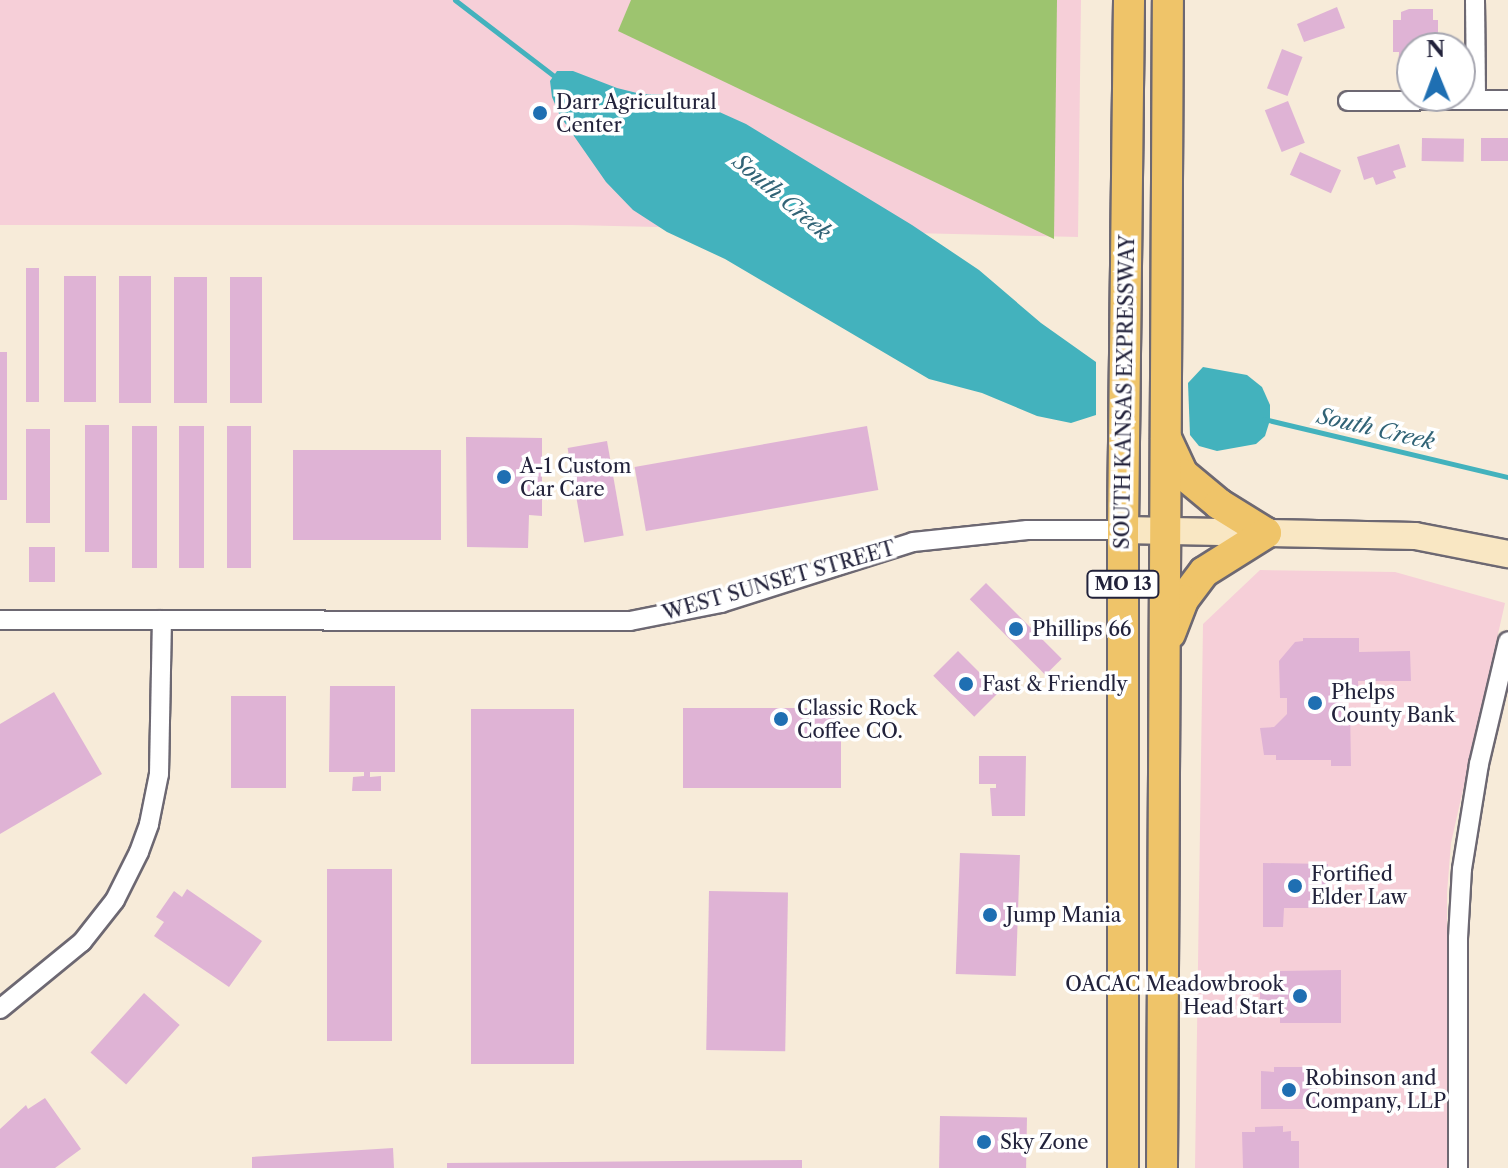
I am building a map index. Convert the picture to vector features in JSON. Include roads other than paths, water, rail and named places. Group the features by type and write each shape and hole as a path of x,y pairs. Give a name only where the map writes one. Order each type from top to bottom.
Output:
{"main road":[{"name":"SOUTH KANSAS EXPRESSWAY","path":"1123,1168 1123,530 1129,0"},
{"name":"SOUTH KANSAS EXPRESSWAY","path":"1162,1168 1163,433 1168,0"},
{"path":"1163,433 1183,474 1219,504 1266,533 1204,572 1183,600 1163,653"},
{"name":"WEST SUNSET STREET","path":"1123,530 1415,536 1508,554"}],"street":[{"path":"1475,0 1475,32"},
{"path":"1476,100 1508,100"},
{"path":"1348,101 1396,101"},
{"name":"WEST SUNSET STREET","path":"0,620 630,621 721,603 913,542 984,533 1123,530"},
{"path":"0,1009 82,942 115,900 139,852 159,774 162,620"},
{"path":"1458,1168 1458,938 1462,869 1476,776 1508,641"}],"water":[{"path":"557,71 573,71 617,88 641,94 672,95 706,106 746,124 912,225 979,270 1041,323 1096,362 1096,415 1071,423 1037,416 982,393 929,379 725,259 667,232 633,210 606,182 560,116 552,97 550,81"},
{"path":"1203,367 1247,375 1262,387 1270,405 1270,420 1265,436 1256,444 1217,451 1199,446 1190,435 1188,383"}],"waterway":[{"name":"South Creek","path":"455,0 558,79"},
{"name":"South Creek","path":"1264,419 1508,477"}],"place":[{"name":"Darr Agricultural Center","path":"540,113"},
{"name":"A-1 Custom Car Care","path":"504,477"},
{"name":"Phillips 66","path":"1016,629"},
{"name":"Fast & Friendly","path":"966,684"},
{"name":"Phelps County Bank","path":"1315,703"},
{"name":"Classic Rock Coffee CO.","path":"781,719"},
{"name":"Fortified Elder Law","path":"1295,886"},
{"name":"Jump Mania","path":"990,915"},
{"name":"OACAC Meadowbrook Head Start","path":"1300,996"},
{"name":"Robinson and Company, LLP","path":"1289,1090"},
{"name":"Sky Zone","path":"984,1142"}]}
